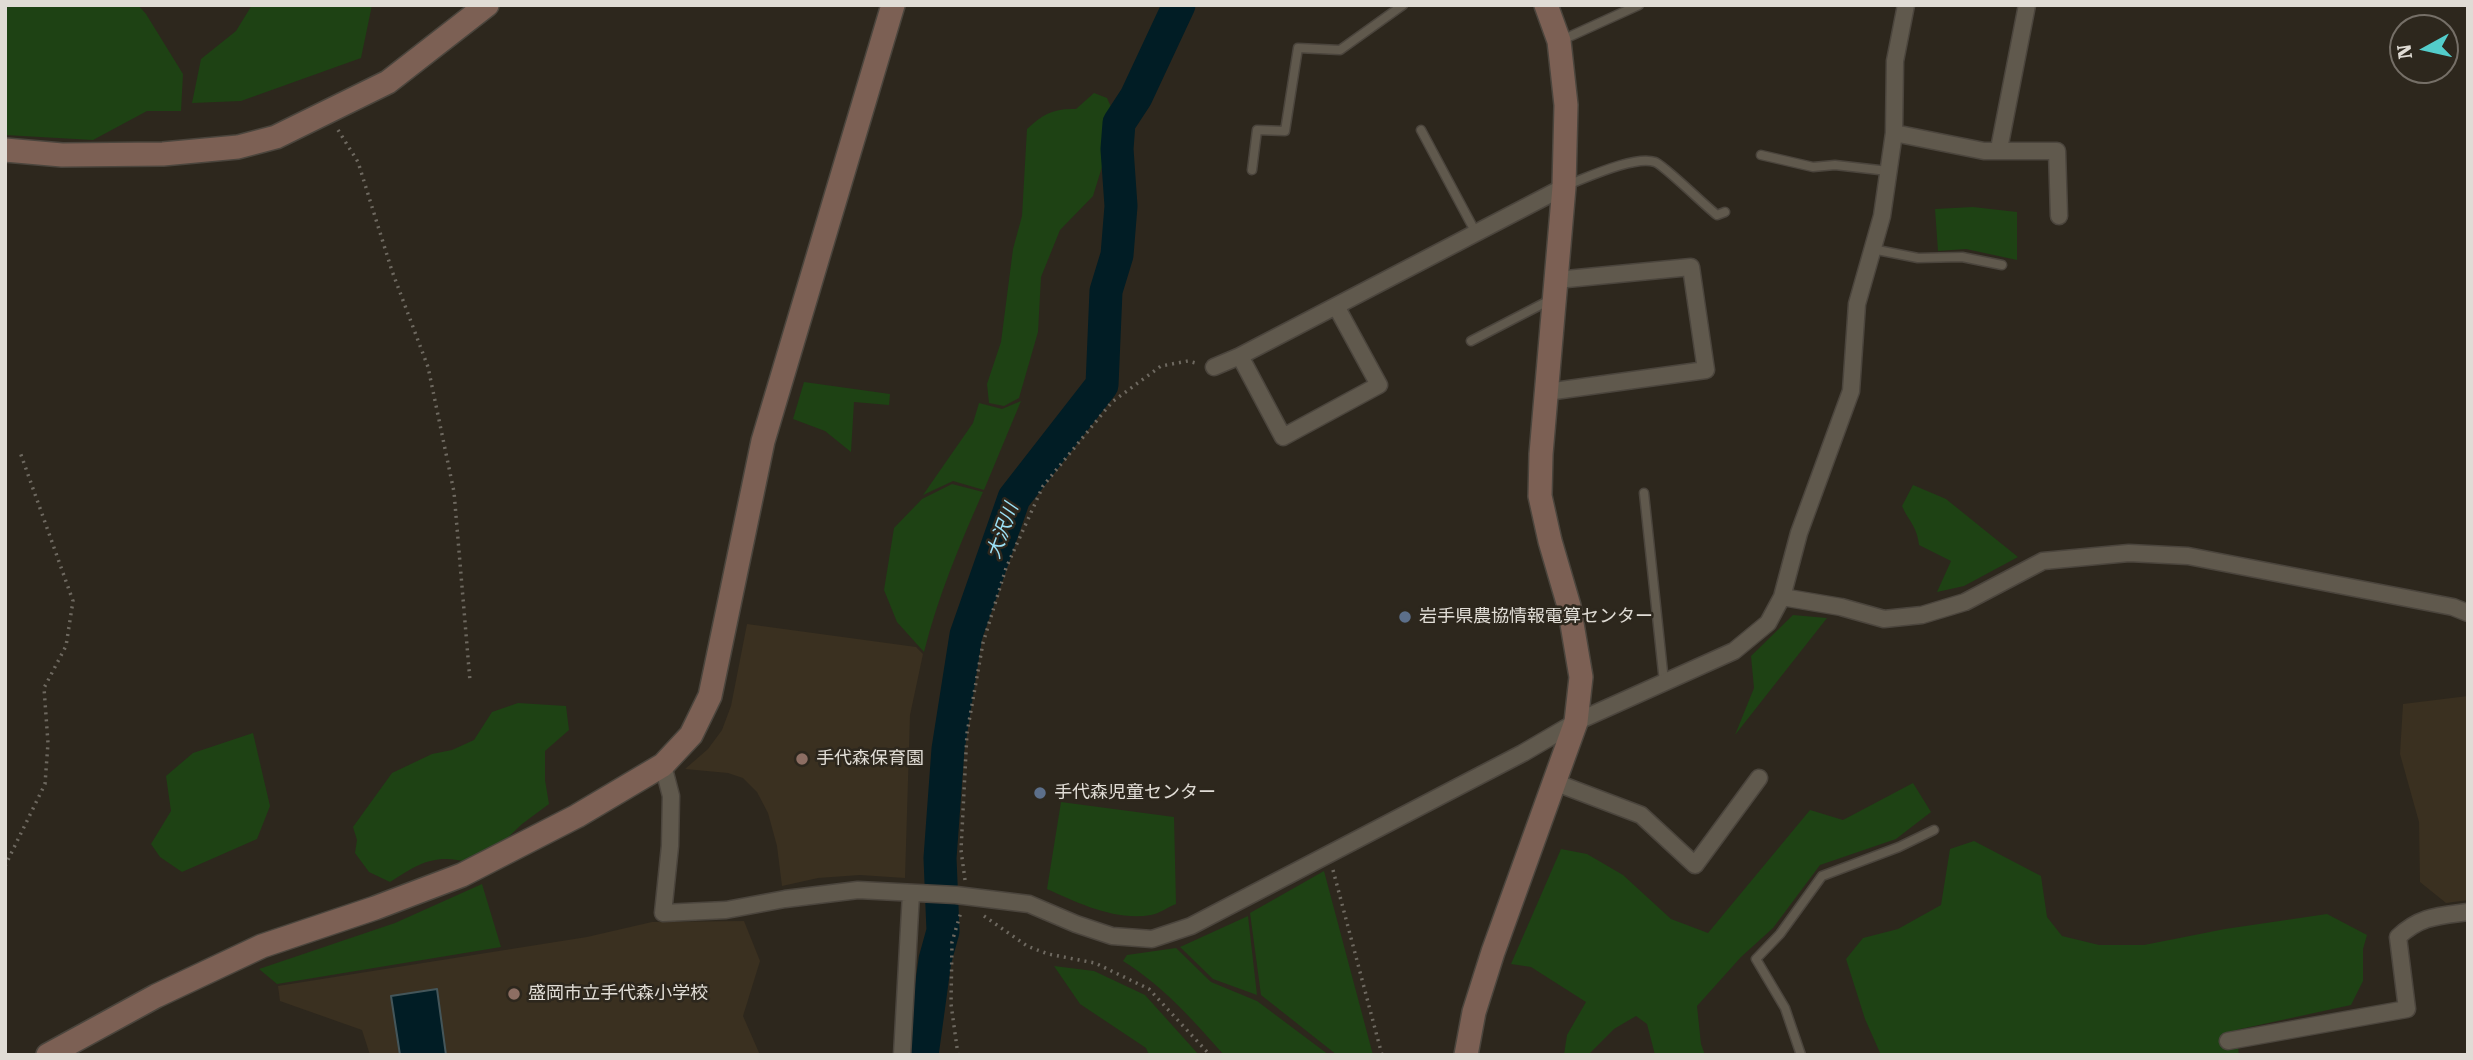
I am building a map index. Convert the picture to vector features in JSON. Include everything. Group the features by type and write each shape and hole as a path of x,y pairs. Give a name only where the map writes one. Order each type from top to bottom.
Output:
{"street":[{"path":"5,150 119,156 238,147 276,136 388,82 487,5"},
{"path":"59,1053 156,996 262,946 376,908 462,875 577,816 663,765 691,735 710,696 763,441 893,5"},
{"path":"1466,1055 1475,1012 1493,952 1576,722 1581,677 1569,606 1550,541 1541,496 1541,454 1564,187 1566,105 1559,41 1546,5"},
{"path":"663,765 671,796 670,846 663,913 726,909 858,890 915,893 1029,904 1112,936 1152,939 1191,926 1523,753 1576,722 1734,651 1769,623 1782,597 1799,533 1850,391 1857,304 1881,216 1894,133 1895,61 1906,5"},
{"path":"1999,149 2027,5"},
{"path":"1894,133 1984,150 2057,150 2059,216"},
{"path":"1214,367 1240,356 1564,187"},
{"path":"1547,391 1706,370 1692,267 1555,289"},
{"path":"1240,356 1283,437 1379,385 1336,306"},
{"path":"1782,597 1841,607 1884,619 1922,615 1965,602 2043,561 2129,553 2188,556 2453,607 2468,613"},
{"path":"1554,782 1641,815 1695,865 1759,778"},
{"path":"902,1055 915,893"},
{"path":"2228,1041 2407,1009 2398,937 2412,924 2434,917 2468,912"}],"lane":[{"path":"1252,170 1257,130 1285,131 1298,48 1340,50 1403,5"},
{"path":"1559,41 1639,5"},
{"path":"1421,130 1476,233"},
{"path":"1761,155 1813,167 1835,165 1888,171"},
{"path":"1564,187 1600,171 1643,160 1657,162 1717,215 1725,212"},
{"path":"1872,249 1918,258 1962,257 2002,265"},
{"path":"1471,341 1555,289"},
{"path":"1644,493 1664,682"},
{"path":"1801,1055 1784,1008 1756,959 1780,934 1822,876 1934,831"}],"path":[{"path":"328,111 358,162 392,271 428,367 454,492 470,681"},
{"path":"958,1055 951,1004 952,942 961,896 967,733 983,643 1006,568 1043,486 1112,402 1161,366 1188,361 1214,367"},
{"path":"5,866 45,784 48,743 44,688 66,646 73,601 20,452"},
{"path":"1329,854 1382,1055"},
{"path":"961,896 988,921 1027,946 1048,954 1095,963 1149,989 1209,1055"}],"shaded area":[{"name":"手代森保育園","path":"747,624 916,647 923,654 910,715 905,878 860,875 818,878 782,886 777,846 768,813 757,792 743,778 728,773 685,769 708,749 722,730 731,706"},
{"path":"2468,696 2468,900 2446,903 2420,882 2419,822 2400,754 2403,704"},
{"name":"盛岡市立手代森小学校","path":"744,921 760,961 743,1016 760,1055 370,1055 362,1030 280,1001 278,986 587,937 652,922"}],"green space":[{"path":"5,5 138,5 183,74 181,111 147,111 93,140 5,135"},
{"path":"252,5 372,5 361,58 241,101 192,103 201,59 236,31"},
{"path":"1094,93 1107,98 1112,109 1106,154 1093,196 1060,230 1041,277 1038,332 1019,398 1004,406 989,403 987,384 1001,342 1013,249 1022,216 1027,129 1049,113 1076,109"},
{"path":"1973,207 2017,212 2017,260 1966,249 1938,251 1935,209"},
{"path":"804,382 890,394 889,405 854,402 851,452 825,431 793,419"},
{"path":"1021,401 984,490 953,481 923,495 973,423 979,403 1002,409"},
{"path":"952,484 983,492 943,590 924,652 897,622 884,590 894,528 922,499"},
{"path":"1913,485 1946,499 2018,557 1964,586 1937,592 1951,561 1919,545 1915,529 1902,506"},
{"path":"1793,615 1827,618 1735,735 1754,688 1751,656"},
{"path":"518,703 566,706 569,730 545,751 545,780 549,804 522,824 496,849 471,863 447,859 428,862 390,882 369,872 355,853 357,840 353,827 392,773 432,754 452,750 474,740 492,712"},
{"path":"253,733 270,806 257,839 182,872 160,857 151,844 171,811 166,776 193,753"},
{"path":"1913,783 1931,812 1896,839 1820,865 1773,928 1741,957 1697,1006 1701,1044 1705,1055 1655,1055 1647,1024 1636,1016 1614,1029 1588,1055 1564,1055 1567,1035 1586,1002 1531,967 1511,964 1561,849 1587,854 1623,875 1671,919 1708,933 1810,810 1843,820"},
{"path":"1061,802 1174,817 1176,904 1154,914 1124,915 1097,910 1047,889"},
{"path":"1974,841 2041,876 2047,917 2062,936 2099,945 2144,945 2225,929 2327,914 2367,935 2363,949 2363,981 2351,1005 2236,1030 2239,1055 1881,1055 1865,1019 1846,959 1863,938 1898,929 1941,905 1950,849"},
{"path":"1324,871 1373,1055 1337,1055 1261,995 1250,913"},
{"path":"482,884 501,947 277,984 259,969 395,923"},
{"path":"1248,916 1257,995 1213,979 1180,947"},
{"path":"1176,948 1211,982 1257,1001 1329,1055 1224,1055 1189,1016 1123,961 1127,955"},
{"path":"1054,966 1094,971 1145,995 1199,1055 1149,1055 1146,1048 1080,1004"}],"water":[{"path":"437,989 446,1055 400,1055 391,996"}],"waterway":[{"name":"大沢川","path":"922,1055 935,960 943,931 940,858 948,749 966,635 1014,498 1102,385 1106,291 1117,255 1121,206 1117,149 1119,123 1136,97 1179,5"}],"place":[{"name":"岩手県農協情報電算センター","path":"1405,617"},
{"name":"手代森保育園","path":"802,759"},
{"name":"手代森児童センター","path":"1040,793"},
{"name":"盛岡市立手代森小学校","path":"514,994"}]}
